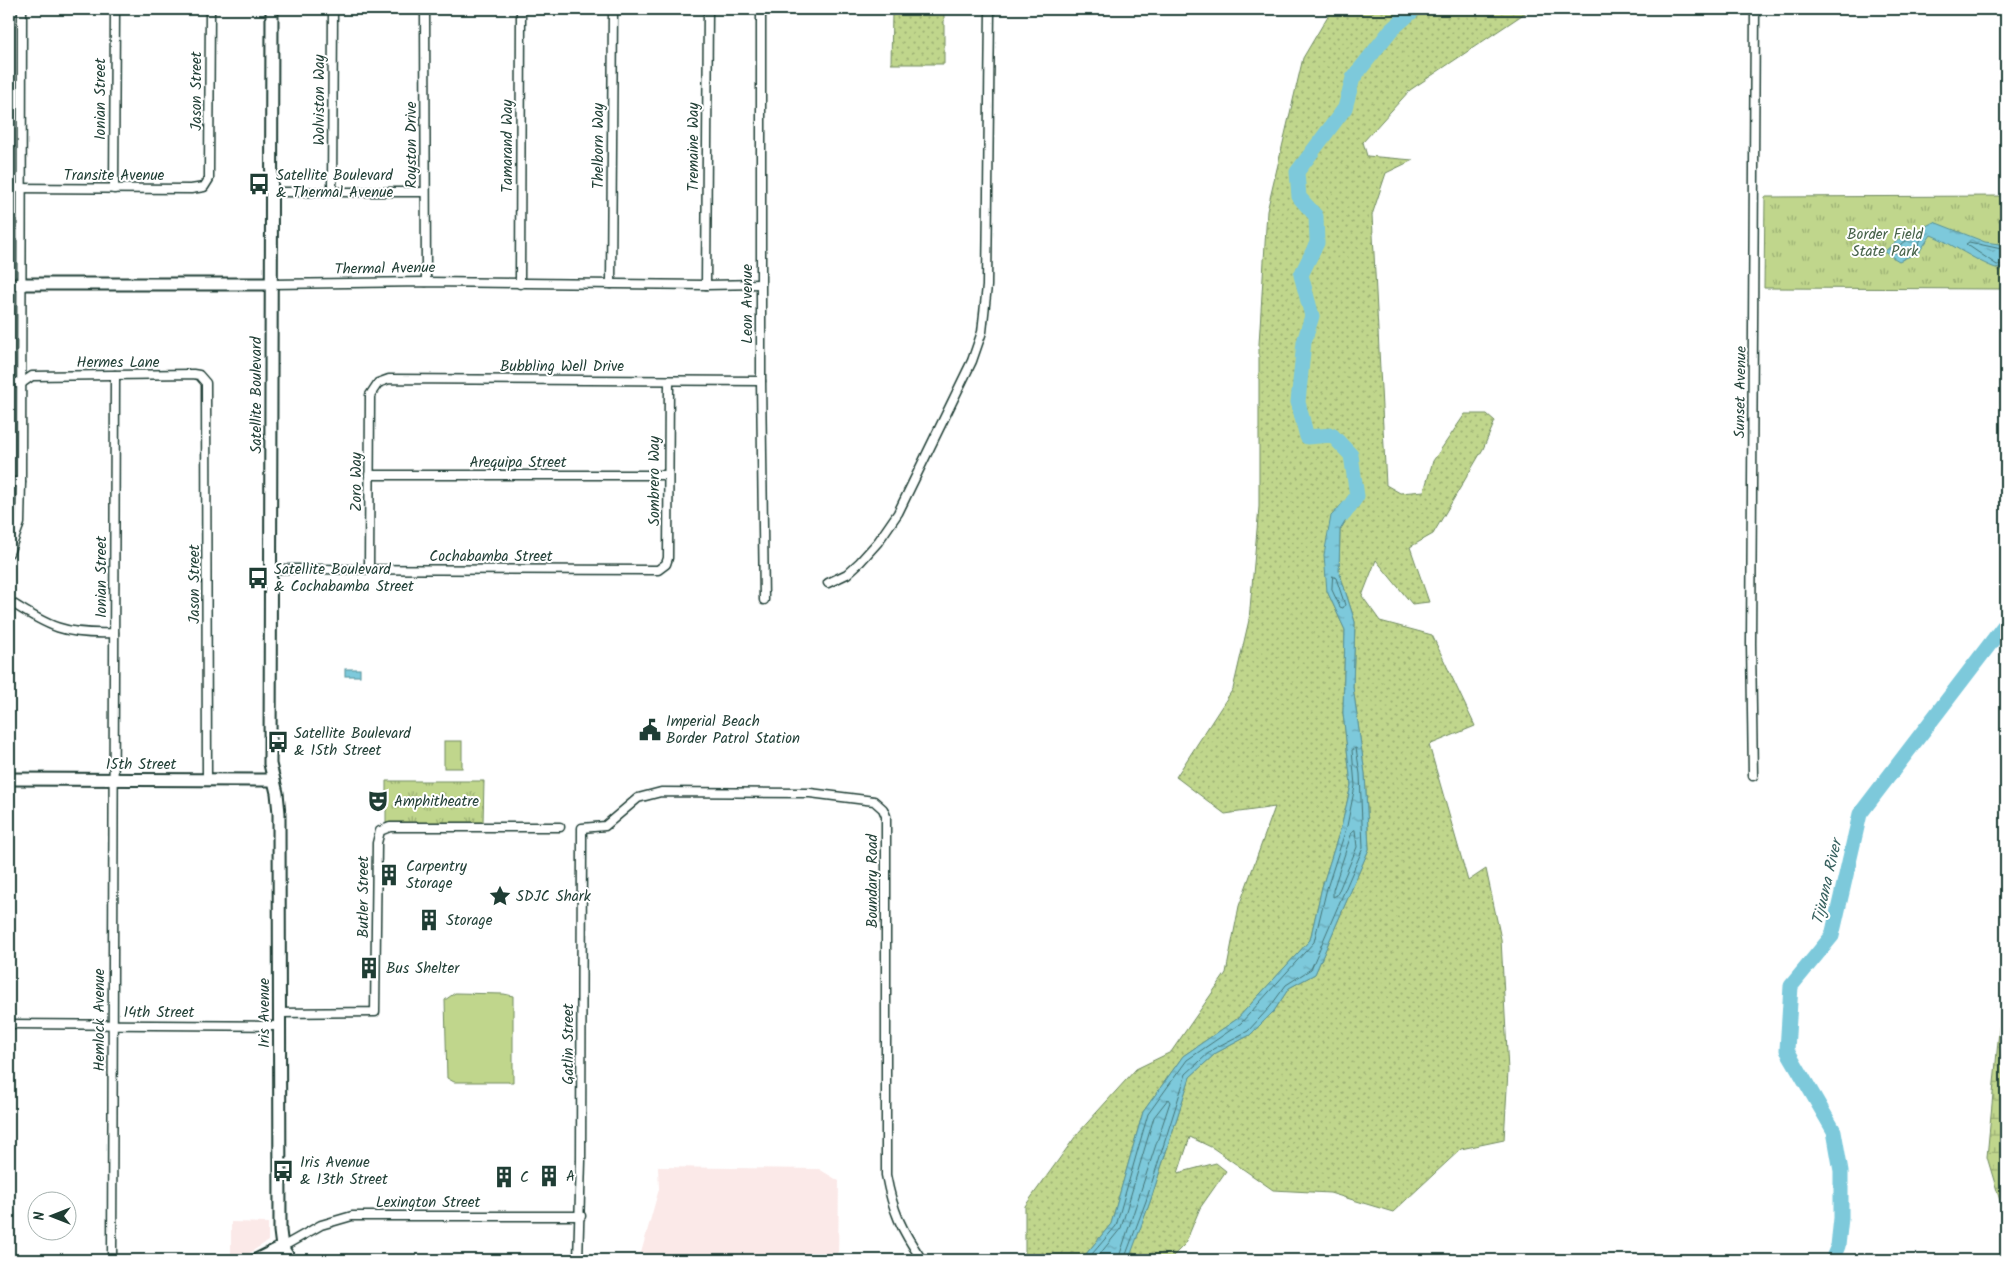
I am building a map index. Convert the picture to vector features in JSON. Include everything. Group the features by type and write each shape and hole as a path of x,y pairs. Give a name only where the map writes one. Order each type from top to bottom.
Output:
{"street":[{"path":"9,553 20,523 21,482 22,9"},
{"name":"Ionian Street","path":"114,188 115,9"},
{"name":"Jason Street","path":"209,172 210,9"},
{"name":"Satellite Boulevard","path":"272,9 270,764 274,780"},
{"name":"Wolviston Way","path":"332,192 333,9"},
{"name":"Royston Drive","path":"425,9 424,192 426,282"},
{"name":"Tamarand Way","path":"520,284 521,9"},
{"name":"Thelborn Way","path":"611,284 613,9"},
{"name":"Tremaine Way","path":"706,285 708,9"},
{"name":"Leon Avenue","path":"762,9 761,381 764,600"},
{"path":"828,583 847,574 860,562 894,520 972,361 982,332 986,286 990,9"},
{"name":"Sunset Avenue","path":"1753,776 1751,644 1755,9"},
{"name":"Transite Avenue","path":"9,188 198,189 204,186 209,179 209,172"},
{"path":"272,192 424,192"},
{"name":"Thermal Avenue","path":"9,284 426,282 761,284"},
{"name":"Hermes Lane","path":"9,383 22,383 32,376 193,374 199,376 208,389"},
{"name":"Ionian Street","path":"113,779 115,376"},
{"name":"Bubbling Well Drive","path":"370,395 378,382 389,379 761,381"},
{"name":"Sombrero Way","path":"652,571 658,570 666,564 668,558 668,381"},
{"name":"Jason Street","path":"207,780 208,389"},
{"name":"Zoro Way","path":"369,569 370,395"},
{"name":"Arequipa Street","path":"370,476 668,475"},
{"path":"9,482 21,482"},
{"name":"Cochabamba Street","path":"270,569 652,571"},
{"path":"9,601 37,620 61,630 77,633 114,633"},
{"name":"15th Street","path":"9,779 274,780"},
{"name":"Hemlock Avenue","path":"112,1260 113,779"},
{"name":"Iris Avenue","path":"274,780 279,813 280,1231 282,1247"},
{"name":"Boundary Road","path":"582,828 605,826 631,803 644,795 661,792 717,789 810,794 874,801 883,809 886,816 886,1175 891,1203 901,1230 922,1260"},
{"name":"Butler Street","path":"279,1013 374,1012 377,843 380,831 390,827 560,827"},
{"name":"Gatlin Street","path":"578,1260 580,1216 582,828"},
{"name":"14th Street","path":"9,1024 279,1026"},
{"name":"Lexington Street","path":"282,1247 321,1225 352,1216 580,1216"},
{"path":"256,1260 282,1247"},
{"path":"271,1260 282,1247"},
{"path":"280,1260 282,1247"},
{"path":"282,1247 290,1260"}],"shaded area":[{"path":"658,1167 819,1169 839,1181 838,1260 639,1260 659,1189"},
{"path":"231,1222 268,1223 268,1241 239,1260 231,1260"}],"green space":[{"path":"1332,9 1531,9 1410,90 1363,142 1367,156 1413,160 1386,173 1372,215 1386,485 1400,493 1424,491 1433,461 1465,414 1487,414 1495,421 1483,449 1433,534 1410,547 1429,602 1412,604 1376,560 1362,596 1380,621 1432,635 1475,726 1429,745 1468,881 1486,869 1501,939 1508,1071 1504,1140 1461,1149 1393,1212 1330,1193 1273,1190 1213,1148 1190,1137 1178,1173 1216,1163 1226,1171 1200,1208 1185,1244 1169,1260 1128,1260 1150,1202 1190,1077 1216,1053 1250,1035 1274,1011 1289,988 1315,974 1369,849 1365,774 1353,687 1355,622 1339,571 1340,530 1361,497 1345,501 1327,591 1345,630 1343,713 1351,785 1342,824 1322,887 1310,940 1237,1019 1183,1056 1143,1112 1111,1224 1081,1260 1025,1260 1025,1206 1078,1133 1136,1069 1171,1052 1226,973 1239,906 1275,807 1225,814 1176,777 1233,689 1249,620 1259,507 1259,344 1267,211 1303,58"},
{"path":"892,13 944,13 944,64 891,64"},
{"name":"Border Field State Park","path":"2006,196 2006,289 1764,288 1765,197"},
{"path":"444,741 462,741 462,768 444,768"},
{"path":"386,781 484,781 483,823 386,823"},
{"path":"2006,957 2006,1221 1987,1157"},
{"path":"455,993 504,994 513,996 513,1082 454,1082 447,1078 445,1000"}],"water":[{"path":"1934,222 1985,242 2006,245 2006,270 1990,266 1931,235 1919,252 1899,261 1884,252 1898,240"},
{"path":"1361,496 1340,530 1339,571 1355,622 1353,687 1365,774 1369,849 1315,974 1289,988 1274,1011 1250,1035 1216,1053 1190,1077 1150,1202 1129,1259 1081,1260 1111,1224 1143,1112 1183,1056 1237,1019 1310,940 1322,887 1342,824 1351,785 1343,713 1345,630 1327,591 1324,555 1331,516 1345,501"},
{"path":"345,669 360,669 360,676 345,676"}],"waterway":[{"path":"1344,514 1357,496 1351,455 1332,435 1307,437 1298,402 1304,342 1312,316 1301,275 1317,243 1316,216 1299,197 1297,172 1345,108 1353,78 1391,30 1415,9"},
{"name":"Tijuana River","path":"1832,1260 1838,1246 1841,1218 1841,1171 1834,1131 1787,1050 1791,986 1832,936 1860,814 2006,623"}],"place":[{"name":"Satellite Boulevard & Thermal Avenue","path":"259,184"},
{"name":"Satellite Boulevard & Cochabamba Street","path":"258,578"},
{"name":"Imperial Beach Border Patrol Station","path":"650,730"},
{"name":"Satellite Boulevard & 15th Street","path":"278,742"},
{"name":"Amphitheatre","path":"378,801"},
{"name":"Carpentry Storage","path":"389,875"},
{"name":"SDJC Shark","path":"500,896"},
{"name":"Storage","path":"429,920"},
{"name":"Bus Shelter","path":"369,968"},
{"name":"Iris Avenue & 13th Street","path":"283,1171"},
{"name":"A","path":"549,1176"},
{"name":"C","path":"504,1177"}]}
